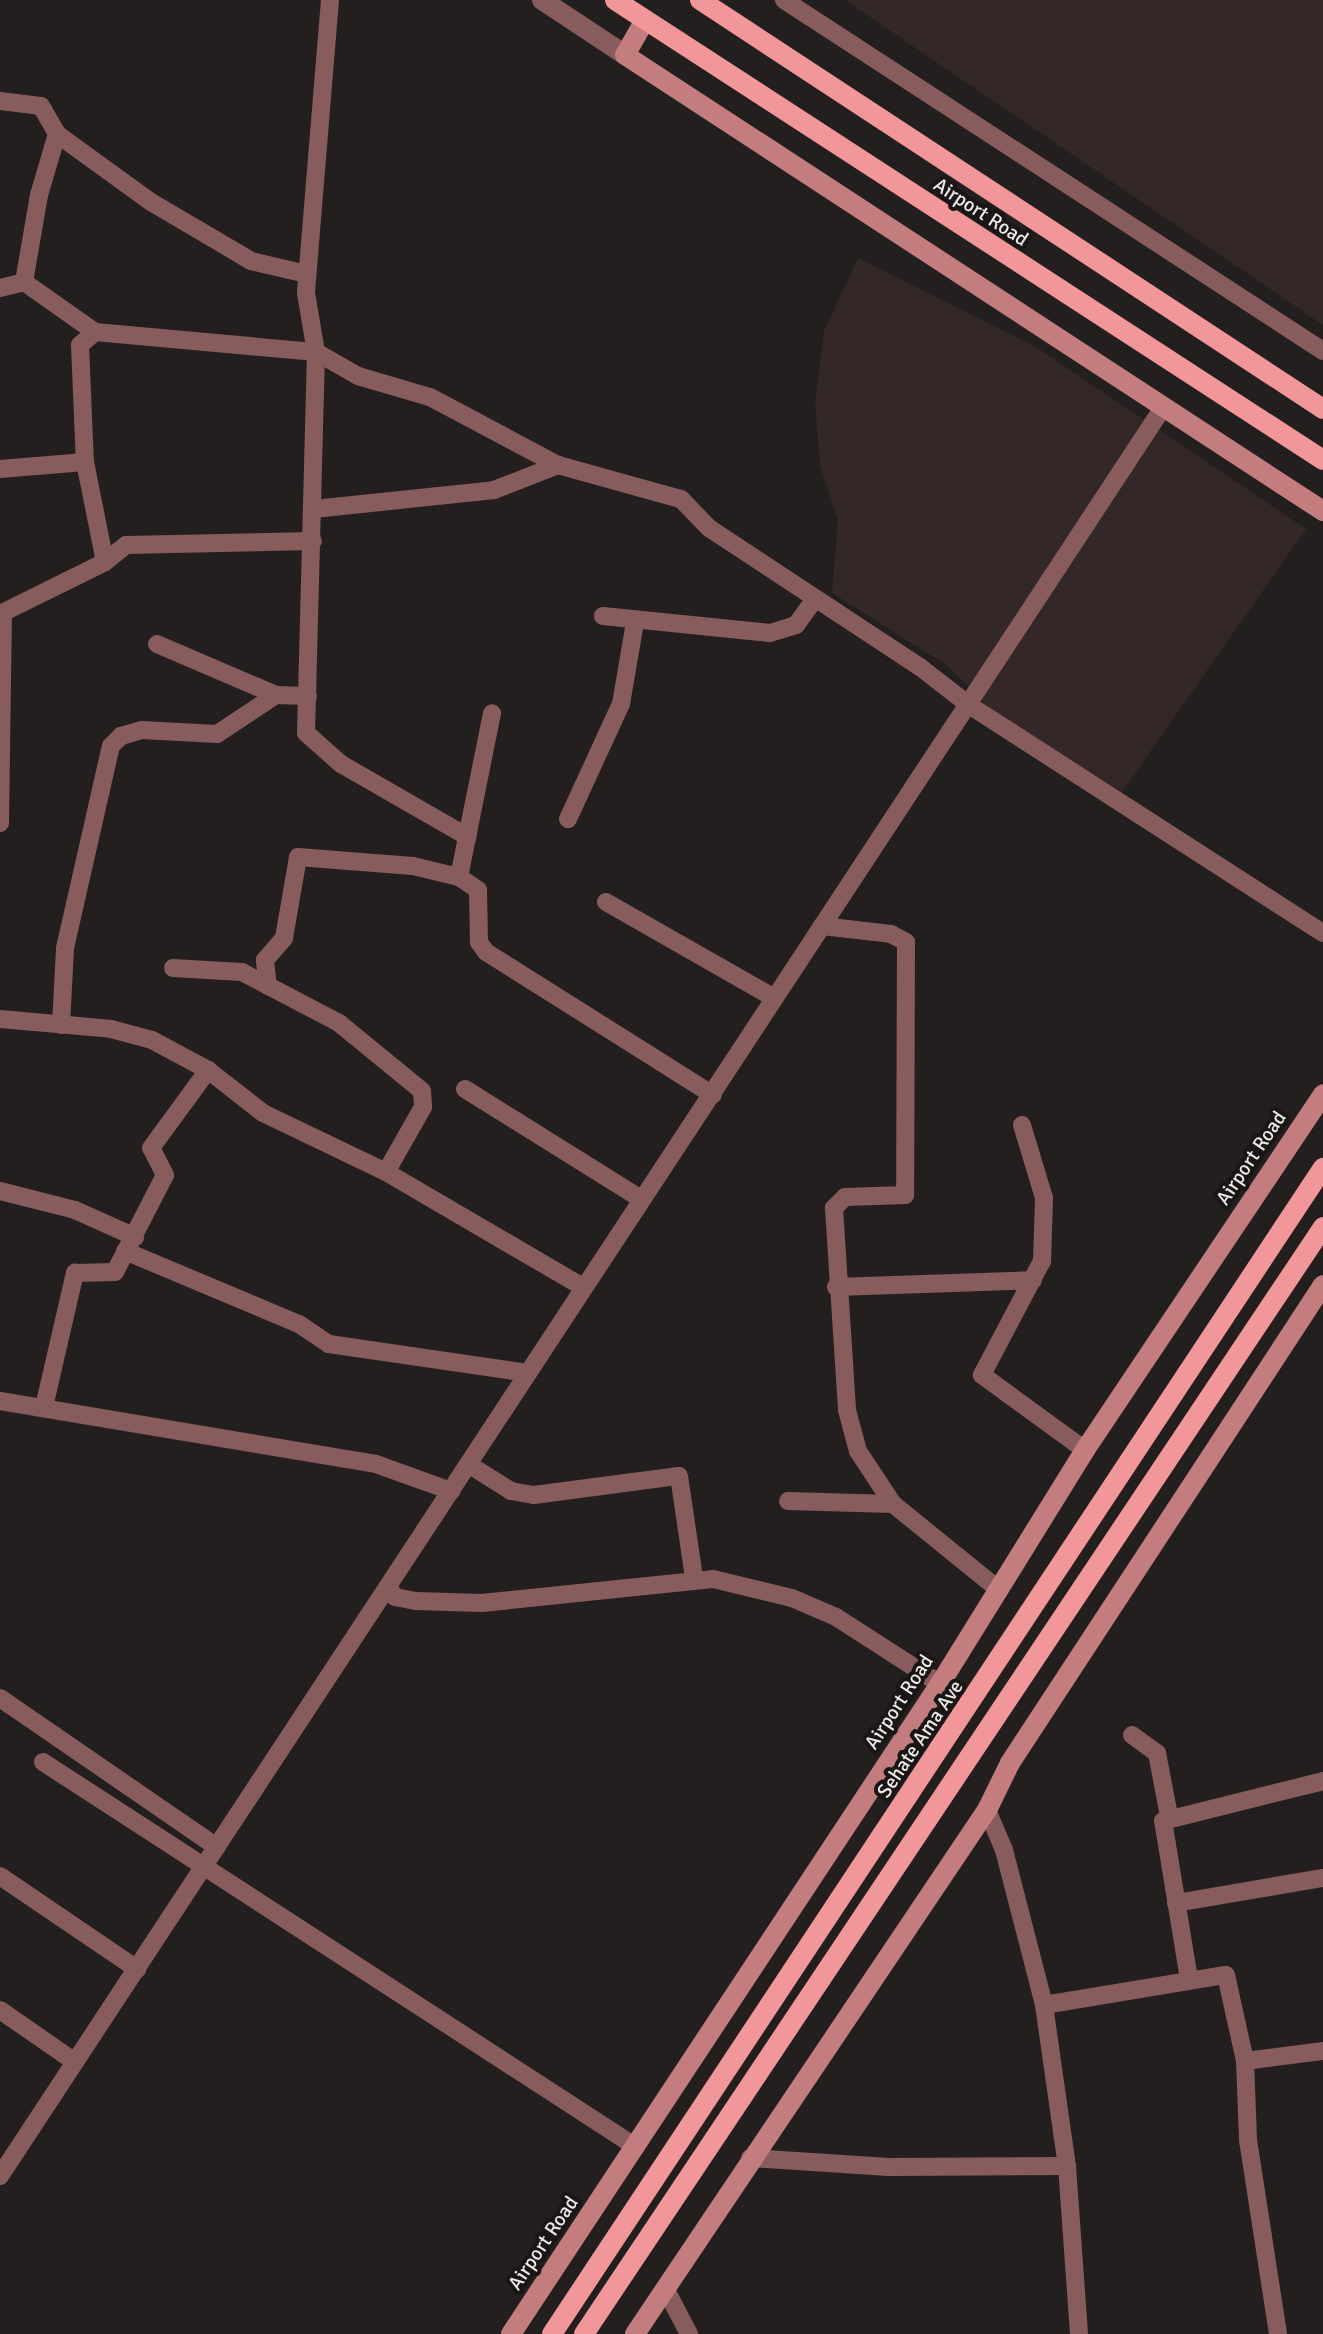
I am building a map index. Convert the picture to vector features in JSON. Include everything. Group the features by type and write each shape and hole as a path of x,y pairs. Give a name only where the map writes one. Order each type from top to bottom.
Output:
{"main road":[{"name":"Airport Road","path":"615,0 1323,460"},
{"name":"Airport Road","path":"700,0 1323,409"},
{"path":"645,20 625,55 1323,511"},
{"name":"Airport Road","path":"511,2334 940,1684 1085,1450 1323,1094"},
{"name":"Sehate Ama Ave","path":"552,2334 1323,1168"},
{"path":"584,2334 1323,1227"},
{"path":"635,2334 750,2158 987,1810 1010,1763 1323,1285"}],"street":[{"path":"330,0 307,274 316,352 306,733 341,764 468,837"},
{"path":"542,0 625,55"},
{"path":"784,0 1323,351"},
{"path":"0,101 41,106 57,134 151,202 251,261 307,274"},
{"path":"24,282 39,195 57,134"},
{"path":"0,288 24,282 95,332 316,352 358,376 430,397 558,465 681,499 709,528 920,667 969,705 1323,933"},
{"path":"95,332 80,345 85,462 105,562"},
{"path":"0,2176 8,2147 75,2062 137,1969 1164,406"},
{"path":"0,469 85,462"},
{"path":"314,509 494,490 558,465"},
{"path":"0,823 1,613 105,562 126,545 313,541"},
{"path":"603,616 635,622 770,633 796,625 814,600"},
{"path":"568,819 621,704 635,622"},
{"path":"157,644 276,695 308,696"},
{"path":"61,1025 65,948 111,746 121,736 142,730 217,734 276,695"},
{"path":"459,877 492,713"},
{"path":"268,986 265,960 284,938 298,857 413,866 459,877 478,890 479,942 486,952 713,1095"},
{"path":"606,902 774,998"},
{"path":"822,926 891,934 906,942 905,1195 837,1202 836,1287 847,1410 858,1451 893,1504 998,1589"},
{"path":"173,968 242,972 339,1023 422,1091 423,1107 386,1172"},
{"path":"0,1019 111,1029 152,1040 208,1070 263,1113 386,1172 583,1287"},
{"path":"44,1407 75,1273 115,1272 165,1175 151,1148 208,1070"},
{"path":"465,1089 641,1199"},
{"path":"1022,1125 1044,1198 1042,1261 982,1375 1085,1450"},
{"path":"0,1191 75,1210 130,1244 299,1324 329,1344 528,1373"},
{"path":"836,1287 1033,1280"},
{"path":"0,1401 376,1464 451,1491"},
{"path":"468,1464 511,1491 534,1495 679,1476 694,1577"},
{"path":"788,1501 893,1504"},
{"path":"388,1587 395,1597 405,1599 482,1603 694,1577 792,1598 836,1617 940,1684"},
{"path":"0,1698 217,1847"},
{"path":"1132,1735 1157,1753 1169,1816 1162,1829 1189,1979"},
{"path":"43,1762 636,2147"},
{"path":"1169,1816 1323,1781"},
{"path":"987,1810 1004,1850 1044,2005 1067,2166 1079,2334"},
{"path":"0,1876 137,1969"},
{"path":"1176,1903 1323,1878"},
{"path":"1044,2005 1226,1975 1245,2061 1248,2140 1278,2334"},
{"path":"0,2010 75,2062"},
{"path":"1245,2061 1323,2051"},
{"path":"750,2158 889,2167 1067,2166"},
{"path":"665,2288 689,2334"}],"shaded area":[{"path":"845,0 1323,0 1323,325"},
{"path":"858,258 1036,347 1306,529 1122,792 994,713 948,666 832,593 838,520 820,465 815,404 824,331"}]}
